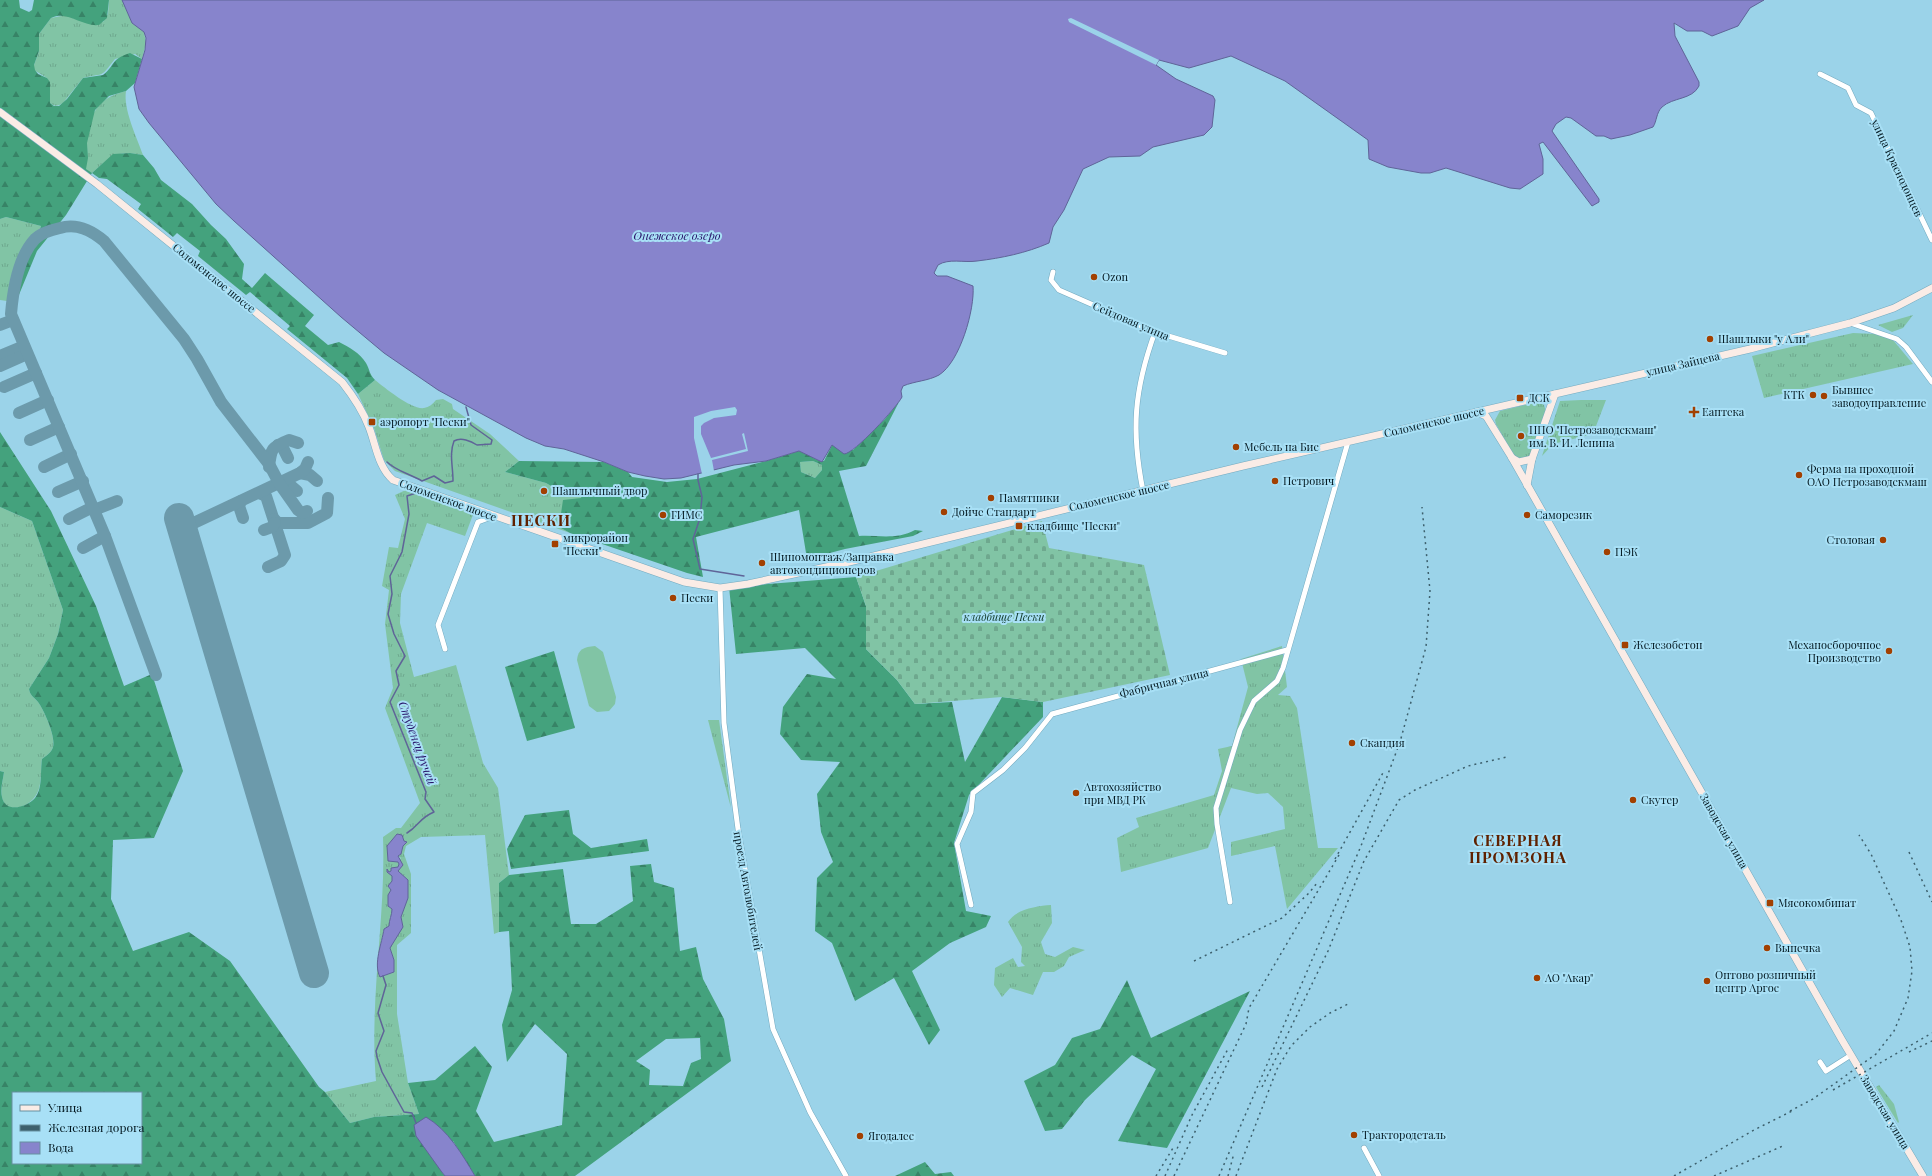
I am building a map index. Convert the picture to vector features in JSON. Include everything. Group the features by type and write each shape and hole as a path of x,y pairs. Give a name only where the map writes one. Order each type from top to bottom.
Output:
{"main road":[{"name":"Соломенское шоссе","path":"0,112 118,202 342,382 358,404 386,474 393,480 684,582 720,588 748,584 848,562 1024,518 1499,407"},
{"name":"улица Зайцева","path":"1499,407 1750,349 1850,323 1894,308 1932,288"},
{"path":"1527,485 1532,459 1555,394"},
{"path":"1538,398 1547,404 1549,412"},
{"path":"1490,422 1494,411 1499,407"},
{"path":"1477,412 1486,416 1490,422"},
{"name":"Заводская улица","path":"1490,422 1512,458 1851,1055 1923,1176"},
{"path":"1512,458 1519,462 1532,459"}],"street":[{"name":"улица Краснодонцев","path":"1820,74 1848,88 1856,105 1871,113 1932,240"},
{"name":"Сейдовая улица","path":"1053,272 1051,280 1059,290 1155,332 1225,353"},
{"path":"1850,323 1897,339 1906,347 1932,382"},
{"path":"1143,491 1136,453 1135,427 1137,395 1144,364 1155,332"},
{"path":"1230,902 1217,824 1216,808 1240,730 1254,701 1277,681 1283,668 1287,650 1296,626 1308,575 1348,442"},
{"path":"445,649 438,625 478,522 494,516"},
{"name":"проезд Автолюбителей","path":"720,588 724,724 738,833 773,1029 806,1102 846,1176"},
{"name":"Фабричная улица","path":"971,906 957,844 971,812 973,793 1003,770 1025,748 1052,714 1287,650"},
{"path":"1820,1062 1826,1071 1851,1055"},
{"path":"1364,1148 1379,1176"}],"green space":[{"path":"0,0 19,0 20,8 29,12 32,10 34,0 109,0 107,18 99,25 86,24 69,17 57,16 51,18 39,34 39,51 34,65 35,70 38,74 47,78 50,82 50,103 54,106 59,106 67,99 83,78 103,75 119,58 130,53 142,59 135,83 126,91 109,96 95,110 87,143 88,158 86,169 92,173 66,215 37,251 16,302 14,302 24,266 34,248 41,226 6,217 0,219"},
{"path":"109,0 122,0 132,23 144,32 146,43 142,59 135,54 115,59 102,74 83,78 63,103 56,106 53,105 50,103 50,87 47,78 34,70 34,65 39,51 39,34 51,18 66,15 75,19 103,22 108,14"},
{"path":"126,91 128,115 143,155 126,153 120,154 104,162 92,173 87,171 85,167 87,158 88,132 93,115 97,108 108,98"},
{"path":"130,153 143,155 154,168 161,180 192,204 226,239 244,264 242,279 252,288 265,273 314,315 305,326 328,345 339,342 357,353 364,359 375,380 358,394 347,378 287,329 290,326 250,292 246,295 198,256 200,251 177,233 173,237 138,209 141,204 107,179 99,178 92,173 113,154"},
{"path":"6,217 41,226 34,248 24,266 14,302 0,300 0,219"},
{"path":"1913,315 1903,328 1892,332 1878,325"},
{"path":"1853,333 1876,334 1893,340 1913,364 1764,398 1752,356"},
{"path":"375,380 399,398 419,408 426,408 436,400 443,399 452,404 453,409 490,434 519,461 505,472 546,483 558,490 583,490 582,498 559,527 570,533 395,471 384,460 374,428 358,394"},
{"path":"1606,400 1593,434 1553,444 1542,456 1560,401"},
{"path":"899,402 866,466 839,471 859,536 895,536 915,530 923,531 913,536 845,549 807,559 799,510 696,537 703,577 687,573 570,533 559,527 563,500 581,498 583,491 558,490 546,483 505,472 519,461 604,462 628,472 632,477 667,482 697,479 799,451 802,451 817,460 824,461 832,445 853,450 885,419","holes":["813,461 822,465 822,470 815,478 801,472 800,462"]},
{"path":"1538,402 1544,405 1546,412 1530,455 1527,458 1519,459 1514,456 1495,420 1500,411"},
{"path":"0,432 51,511 96,606 124,686 152,674 183,771 154,838 113,840 111,899 133,951 189,932 230,961 319,1087 325,1092 350,1123 374,1117 419,1114 408,1083 435,1080 475,1046 492,1067 476,1111 494,1142 562,1125 567,1054 535,1024 507,1062 502,1025 512,990 509,931 499,932 499,883 509,875 563,869 571,924 596,924 633,901 630,866 651,864 654,882 674,888 680,951 696,947 703,979 724,1019 731,1061 575,1176 475,1176 453,1141 441,1171 445,1176 0,1176 0,771 4,772 1,794 7,805 11,807 21,806 31,801 38,794 42,759 49,754 53,747 53,737 43,711 38,702 31,695 29,689 49,658 58,634 63,610 32,521 0,507","holes":["700,1038 701,1059 691,1063 683,1086 649,1085 650,1070 636,1061 666,1039"]},
{"path":"813,461 822,465 822,470 815,478 801,472 800,462"},
{"path":"410,488 474,512 465,536 427,523 401,594 400,623 414,677 456,665 483,763 498,788 509,875 499,883 499,932 494,934 485,835 421,837 406,846 404,854 411,874 411,933 397,945 397,1014 408,1083 419,1114 374,1117 350,1123 325,1092 376,1081 374,1050 376,989 382,898 383,837 396,828 401,828 420,803 385,708 393,688 385,624 389,590 382,586 389,547 398,548 405,519 395,495","holes":["397,834 402,835 404,841 407,842 403,846 401,854 398,856 401,858 399,860 403,865 398,871 408,880 408,898 401,917 403,927 390,948 394,960 394,972 381,977 378,966 384,929 389,926 392,911 392,909 388,906 388,895 391,890 388,886 393,881 389,872 391,871 391,868 398,868 400,864 398,862 388,861 387,846"]},
{"path":"0,507 32,521 63,610 58,634 49,658 29,689 31,695 38,702 46,717 53,737 53,747 42,759 40,784 37,794 30,802 16,808 7,806 2,797 1,791 4,772 0,771"},
{"name":"кладбище Пески","path":"1042,521 1049,548 1144,565 1170,675 1043,702 1002,697 915,704 897,680 866,649 866,606 856,577"},
{"path":"856,577 866,606 866,649 897,680 915,704 952,702 965,762 1002,697 1043,702 1043,717 969,795 954,843 966,911 991,916 986,927 950,943 912,971 940,1030 929,1045 894,978 855,1001 832,943 815,931 817,878 833,862 821,832 817,794 840,762 801,760 780,734 783,707 807,674 836,679 805,648 736,654 729,587"},
{"path":"595,646 603,652 616,697 615,704 609,711 597,712 589,706 577,660 582,649"},
{"path":"1282,646 1287,687 1278,695 1290,696 1297,708 1318,848 1338,848 1287,909 1275,846 1231,856 1231,842 1285,829 1283,807 1268,793 1257,794 1231,788 1208,848 1121,872 1117,838 1139,827 1136,818 1214,795 1222,771 1218,749 1232,746 1248,687 1241,659"},
{"path":"554,651 575,728 527,741 505,667"},
{"path":"708,720 719,720 731,808"},
{"path":"569,810 573,834 591,848 647,839 649,851 511,869 507,849 525,815"},
{"path":"1051,905 1052,923 1041,942 1045,954 1055,957 1073,947 1085,950 1069,957 1064,966 1054,972 1043,972 1033,995 1010,988 1002,997 994,985 995,968 1013,958 1018,967 1025,966 1021,962 1022,947 1008,922 1021,911 1033,907"},
{"path":"1127,980 1151,1038 1250,991 1167,1148 1118,1141 1156,1069 1132,1055 1085,1100 1062,1129 1045,1131 1024,1081 1055,1065 1072,1038 1100,1029"},
{"path":"1879,1085 1894,1104 1898,1123 1876,1087"},
{"path":"925,1162 935,1174 951,1172 954,1176 895,1176"}],"water":[{"name":"Онежское озеро","path":"122,0 1764,0 1750,8 1738,26 1712,36 1702,31 1687,31 1674,23 1675,36 1699,82 1699,86 1692,94 1671,101 1662,107 1653,127 1630,135 1611,139 1604,136 1596,136 1571,118 1566,117 1556,124 1552,131 1599,199 1599,202 1592,206 1543,142 1539,144 1543,159 1543,174 1520,189 1510,188 1446,168 1430,173 1421,173 1388,167 1369,159 1368,140 1285,81 1231,56 1189,68 1159,60 1156,65 1176,79 1213,96 1215,100 1212,127 1204,135 1153,147 1140,156 1109,157 1083,169 1064,210 1053,227 1049,243 1032,250 1005,257 986,260 947,262 938,265 934,273 937,276 947,276 973,286 969,321 960,347 947,368 939,375 903,386 901,391 902,397 875,429 857,446 844,454 832,445 822,462 799,451 766,461 734,465 681,478 664,479 628,472 604,462 564,449 545,446 526,438 438,390 384,353 341,317 216,204 139,109 134,87 145,50 146,38 144,32 132,23"},
{"path":"397,834 402,835 404,841 407,842 403,846 401,854 398,856 403,865 398,871 408,880 408,898 401,917 403,927 390,948 394,960 394,972 380,977 377,966 379,953 384,929 389,926 392,911 392,909 388,906 388,895 391,890 388,886 392,881 392,876 387,872 387,869 389,872 391,871 391,868 398,867 399,864 398,862 388,861 387,846"},
{"path":"426,1117 434,1122 448,1136 460,1151 475,1176 445,1176 416,1136 414,1125"}],"pier":[{"path":"1071,18 1159,60 1156,65 1069,22 1068,19"},
{"path":"735,407 737,410 736,415 714,418 704,423 701,426 701,434 711,458 746,449 742,434 744,433 748,451 712,460 714,471 702,474 694,438 694,417 711,411"}],"waterway":[{"name":"Студенец ручей","path":"387,462 399,470 422,481 434,476 445,483 453,481 451,455 454,441 463,439 477,445 491,444 492,440 471,425 466,407"},
{"path":"698,474 702,497 700,518 693,539 700,569 744,576"},
{"name":"Студенец ручей","path":"407,833 422,819 434,812 425,799 426,792 390,702 399,685 396,671 405,656 394,634 388,614 392,594 390,576 402,552 409,514 407,496 416,493"},
{"name":"Студенец ручей","path":"383,976 386,985 378,1013 384,1031 376,1051 377,1057 382,1072 404,1112 412,1113 416,1123"}],"taxiway":[{"path":"156,675 105,536 11,314 13,295 20,264 29,246 35,239 50,231 72,226 84,228 104,241 184,339 221,402 269,464 279,483 298,510 302,513 307,511"},
{"path":"0,325 13,320"},
{"path":"0,356 24,346"},
{"path":"0,366 27,354"},
{"path":"4,387 36,373"},
{"path":"19,413 48,400"},
{"path":"30,440 59,427"},
{"path":"269,467 271,452 275,447 289,440 298,443"},
{"path":"278,445 282,446 288,458"},
{"path":"44,467 71,454"},
{"path":"183,528 300,473 305,469 308,462"},
{"path":"300,473 310,475 317,481"},
{"path":"58,492 83,481"},
{"path":"279,483 290,485 297,491"},
{"path":"259,493 266,496 285,555 281,561 268,567"},
{"path":"274,519 278,523 308,523 327,513 328,498"},
{"path":"94,510 117,501"},
{"path":"241,501 239,506 243,518"},
{"path":"69,519 93,507"},
{"path":"264,530 272,527 275,523"},
{"path":"83,548 105,536"}],"runway":[{"path":"179,518 314,973"}],"railway":[{"path":"1219,1176 1361,846 1400,742 1426,647 1430,591 1422,507"},
{"path":"1262,1087 1328,951 1364,861 1399,800 1415,790 1468,766 1507,757"},
{"path":"1335,859 1384,771"},
{"path":"1790,1111 1813,1099 1876,1054 1894,1031 1908,998 1912,971 1910,947 1901,920 1871,854 1859,835"},
{"path":"1909,852 1932,902"},
{"path":"1174,1176 1246,1024 1249,1008 1339,855"},
{"path":"1194,961 1282,918 1309,893 1317,883"},
{"path":"1236,1176 1277,1069 1291,1046 1310,1027 1330,1013 1350,1003"},
{"path":"1833,1090 1932,1033"},
{"path":"1909,1052 1932,1041"},
{"path":"1165,1176 1192,1115 1228,1049"},
{"path":"1674,1176 1754,1130 1794,1110"},
{"path":"1714,1176 1785,1145"},
{"path":"1156,1176 1173,1148"},
{"path":"1228,1176 1234,1153"}],"place":[{"name":"Ozon","path":"1094,277"},
{"name":"Шашлыки \"у Али\"","path":"1710,339"},
{"name":"КТК","path":"1813,395"},
{"name":"Бывшее заводоуправление","path":"1824,396"},
{"name":"ДСК","path":"1520,398"},
{"name":"Еаптека","path":"1694,412"},
{"name":"аэропорт \"Пески\"","path":"372,422"},
{"name":"НПО \"Петрозаводскмаш\" им. В. И. Ленина","path":"1521,436"},
{"name":"Мебель на Бис","path":"1236,447"},
{"name":"Ферма на проходной ОАО Петрозаводскмаш","path":"1799,475"},
{"name":"Петрович","path":"1275,481"},
{"name":"Шашлычный двор","path":"544,491"},
{"name":"Памятники","path":"991,498"},
{"name":"Дойче Стандарт","path":"944,512"},
{"name":"ГИМС","path":"663,515"},
{"name":"Саморезик","path":"1527,515"},
{"name":"кладбище \"Пески\"","path":"1019,526"},
{"name":"Столовая","path":"1883,540"},
{"name":"микрорайон \"Пески\"","path":"555,544"},
{"name":"ПЭК","path":"1607,552"},
{"name":"Шиномонтаж/Заправка автокондиционеров","path":"762,563"},
{"name":"Пески","path":"673,598"},
{"name":"Железобетон","path":"1625,645"},
{"name":"Механосборочное Производство","path":"1889,651"},
{"name":"Скандия","path":"1352,743"},
{"name":"Автохозяйство при МВД РК","path":"1076,793"},
{"name":"Скутер","path":"1633,800"},
{"name":"Мясокомбинат","path":"1770,903"},
{"name":"Выпечка","path":"1767,948"},
{"name":"АО \"Акар\"","path":"1537,978"},
{"name":"Оптово розничный центр Аргос","path":"1707,981"},
{"name":"Трактородеталь","path":"1354,1135"},
{"name":"Ягодалес","path":"860,1136"}],"district":[{"name":"ПЕСКИ","path":"541,521"},
{"name":"СЕВЕРНАЯ ПРОМЗОНА","path":"1518,850"}]}
